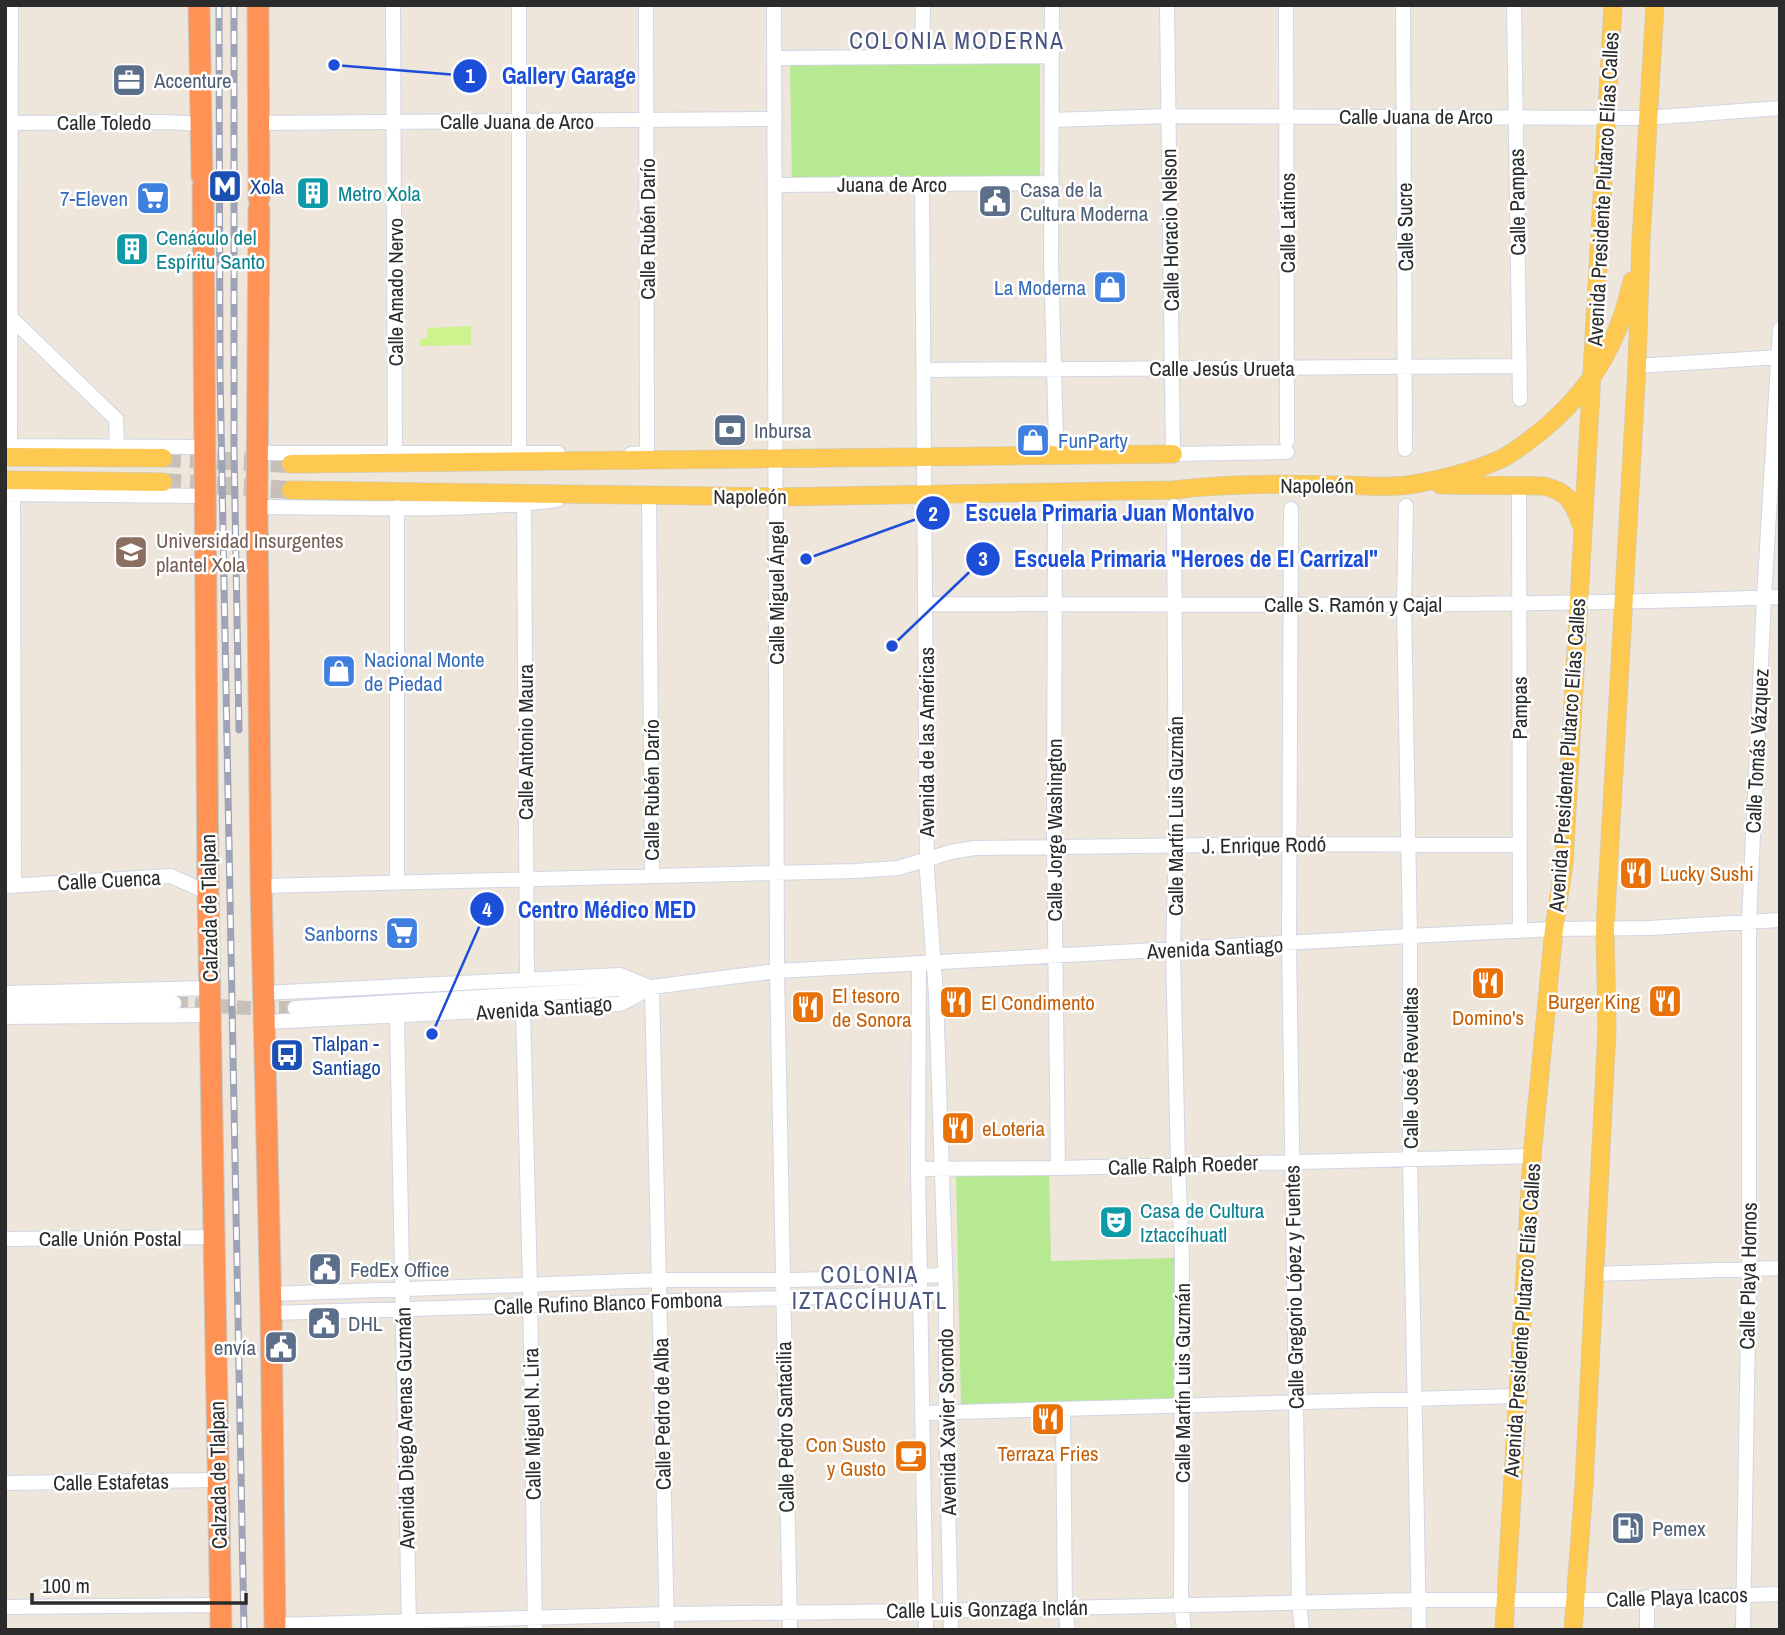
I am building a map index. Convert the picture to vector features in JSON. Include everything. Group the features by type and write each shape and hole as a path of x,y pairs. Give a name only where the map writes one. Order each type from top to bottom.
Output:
{"highway":[{"name":"Calzada de Tlalpan","path":"200,5 208,893 221,1630"},
{"path":"258,5 257,507 275,1628"}],"main road":[{"name":"Avenida Presidente Plutarco Elías Calles","path":"1504,1630 1532,1156 1554,929 1564,863 1614,5"},
{"name":"Avenida Presidente Plutarco Elías Calles","path":"1573,1630 1584,1485 1607,1030 1605,929 1655,5"},
{"name":"Napoleón","path":"291,490 775,497 1174,490 1220,484 1406,485 1471,471 1501,459 1520,448 1571,404 1593,377 1611,346 1625,313 1641,240"},
{"path":"7,449 163,458"},
{"name":"Napoleón","path":"291,464 1173,454"},
{"path":"8,489 163,482"},
{"path":"1406,485 1519,485 1559,489 1573,503 1583,530"}],"street":[{"path":"11,5 7,449 204,447"},
{"name":"Calle Amado Nervo","path":"393,5 396,453"},
{"path":"258,453 519,452 519,5"},
{"name":"Calle Rubén Darío","path":"519,452 646,453 646,5"},
{"name":"Calle Miguel Ángel","path":"774,5 777,971"},
{"path":"922,57 923,5"},
{"path":"1052,5 1051,260 1056,440"},
{"name":"Calle Horacio Nelson","path":"1167,5 1173,454"},
{"name":"Calle Latinos","path":"1286,5 1287,447"},
{"name":"Calle Sucre","path":"1403,5 1405,449"},
{"name":"Calle Pampas","path":"1514,5 1520,399"},
{"path":"774,58 1052,57"},
{"name":"Calle Juana de Arco","path":"1052,120 1168,116 1404,115 1647,118 1780,108"},
{"name":"Calle Juana de Arco","path":"259,123 775,119"},
{"name":"Calle Toledo","path":"8,123 202,124"},
{"name":"Juana de Arco","path":"775,185 1052,183"},
{"name":"Avenida de las Américas","path":"922,184 926,964"},
{"path":"7,314 116,419 117,446"},
{"name":"Calle Tomás Vázquez","path":"1749,922 1780,329"},
{"path":"1637,366 1779,358"},
{"name":"Calle Jesús Urueta","path":"924,370 1520,366"},
{"name":"Napoleón","path":"1173,454 1287,447"},
{"name":"Pampas","path":"1519,485 1520,931"},
{"path":"10,886 8,489 204,496"},
{"name":"Calle Jorge Washington","path":"1055,492 1054,846 1058,1168"},
{"name":"Napoleón","path":"257,507 524,505 606,494"},
{"name":"Calle Rubén Darío","path":"649,495 652,876"},
{"name":"Calle Antonio Maura","path":"524,505 527,979"},
{"name":"Calle Martín Luis Guzmán","path":"1174,506 1176,846 1173,950 1182,1256 1181,1604 1184,1630"},
{"name":"Calle José Revueltas","path":"1406,506 1404,605 1410,936 1410,1159 1419,1630"},
{"path":"397,508 397,883"},
{"path":"1289,944 1291,509"},
{"name":"Calle S. Ramón y Cajal","path":"925,604 1404,605 1624,603 1780,597"},
{"name":"J. Enrique Rodó","path":"261,886 777,874 898,868 974,848 1290,844 1519,845"},
{"name":"Calle Cuenca","path":"10,886 171,876 208,893"},
{"name":"Avenida Santiago","path":"295,1007 652,987 777,971 1410,936 1780,920"},
{"name":"Calle Playa Hornos","path":"1743,1630 1749,1269 1749,922"},
{"name":"Calle Gregorio López y Fuentes","path":"1289,944 1299,1602 1302,1630"},
{"name":"Avenida Xavier Sorondo","path":"926,964 946,1293 951,1630"},
{"name":"Avenida Xavier Sorondo","path":"926,964 918,1168 926,1630"},
{"name":"Calle Pedro Santacilia","path":"777,971 790,1630"},
{"name":"Avenida Santiago","path":"264,993 620,975 652,987"},
{"name":"Avenida Santiago","path":"266,1022 620,1004 652,987"},
{"name":"Calle Pedro de Alba","path":"652,987 667,1630"},
{"path":"5,993 210,988"},
{"path":"5,1006 174,1003"},
{"name":"Calle Miguel N. Lira","path":"523,1009 535,1624"},
{"path":"5,1017 210,1015"},
{"name":"Avenida Diego Arenas Guzmán","path":"397,1017 409,1625"},
{"name":"Calle Ralph Roeder","path":"918,1168 1058,1168 1532,1156"},
{"name":"Calle Unión Postal","path":"5,1239 214,1237"},
{"path":"1594,1274 1780,1268"},
{"name":"Calle Rufino Blanco Fombona","path":"271,1303 403,1289 659,1280 782,1280 945,1275"},
{"name":"Calle Rufino Blanco Fombona","path":"271,1303 403,1309 946,1293"},
{"path":"923,1413 1516,1396"},
{"path":"1063,1410 1065,1608 1068,1630"},
{"name":"Calle Estafetas","path":"5,1483 217,1480"},
{"name":"Calle Playa Icacos","path":"1574,1600 1780,1594"},
{"path":"1647,1597 1647,1630"},
{"name":"Calle Luis Gonzaga Inclán","path":"275,1628 535,1624 666,1614 1418,1600 1574,1600"},
{"path":"5,1607 220,1605"}],"green space":[{"path":"1040,64 1040,179 792,183 790,65"},
{"path":"471,326 471,345 420,346 420,339 427,338 427,328"},
{"path":"1049,1172 1051,1261 1174,1258 1177,1401 961,1405 956,1174"}],"tunnel":[{"path":"163,458 291,464"},
{"path":"163,482 291,490"},
{"path":"174,1003 295,1008"}],"railway":[{"path":"219,5 220,373 244,1630"},
{"path":"234,5 234,448 239,730"}],"place":[{"name":"Gallery Garage","path":"334,65"},
{"name":"Accenture","path":"129,80"},
{"name":"Xola","path":"225,186"},
{"name":"Metro Xola","path":"313,193"},
{"name":"7-Eleven","path":"153,198"},
{"name":"Casa de la Cultura Moderna","path":"995,201"},
{"name":"Cenáculo del Espíritu Santo","path":"132,249"},
{"name":"La Moderna","path":"1110,287"},
{"name":"Inbursa","path":"730,430"},
{"name":"FunParty","path":"1033,440"},
{"name":"Universidad Insurgentes plantel Xola","path":"131,552"},
{"name":"Escuela Primaria Juan Montalvo","path":"806,559"},
{"name":"Escuela Primaria \"Heroes de El Carrizal\"","path":"892,646"},
{"name":"Nacional Monte de Piedad","path":"339,671"},
{"name":"Lucky Sushi","path":"1636,873"},
{"name":"Sanborns","path":"402,933"},
{"name":"Domino's","path":"1488,983"},
{"name":"Burger King","path":"1665,1001"},
{"name":"El Condimento","path":"956,1002"},
{"name":"El tesoro de Sonora","path":"808,1007"},
{"name":"Centro Médico MED","path":"432,1034"},
{"name":"Tlalpan - Santiago","path":"287,1055"},
{"name":"eLoteria","path":"958,1128"},
{"name":"Casa de Cultura Iztaccíhuatl","path":"1116,1222"},
{"name":"FedEx Office","path":"325,1269"},
{"name":"DHL","path":"324,1323"},
{"name":"envía","path":"281,1347"},
{"name":"Terraza Fries","path":"1048,1419"},
{"name":"Con Susto y Gusto","path":"911,1456"},
{"name":"Pemex","path":"1628,1528"}],"district":[{"name":"COLONIA MODERNA","path":"957,40"},
{"name":"COLONIA IZTACCÍHUATL","path":"870,1287"}]}
